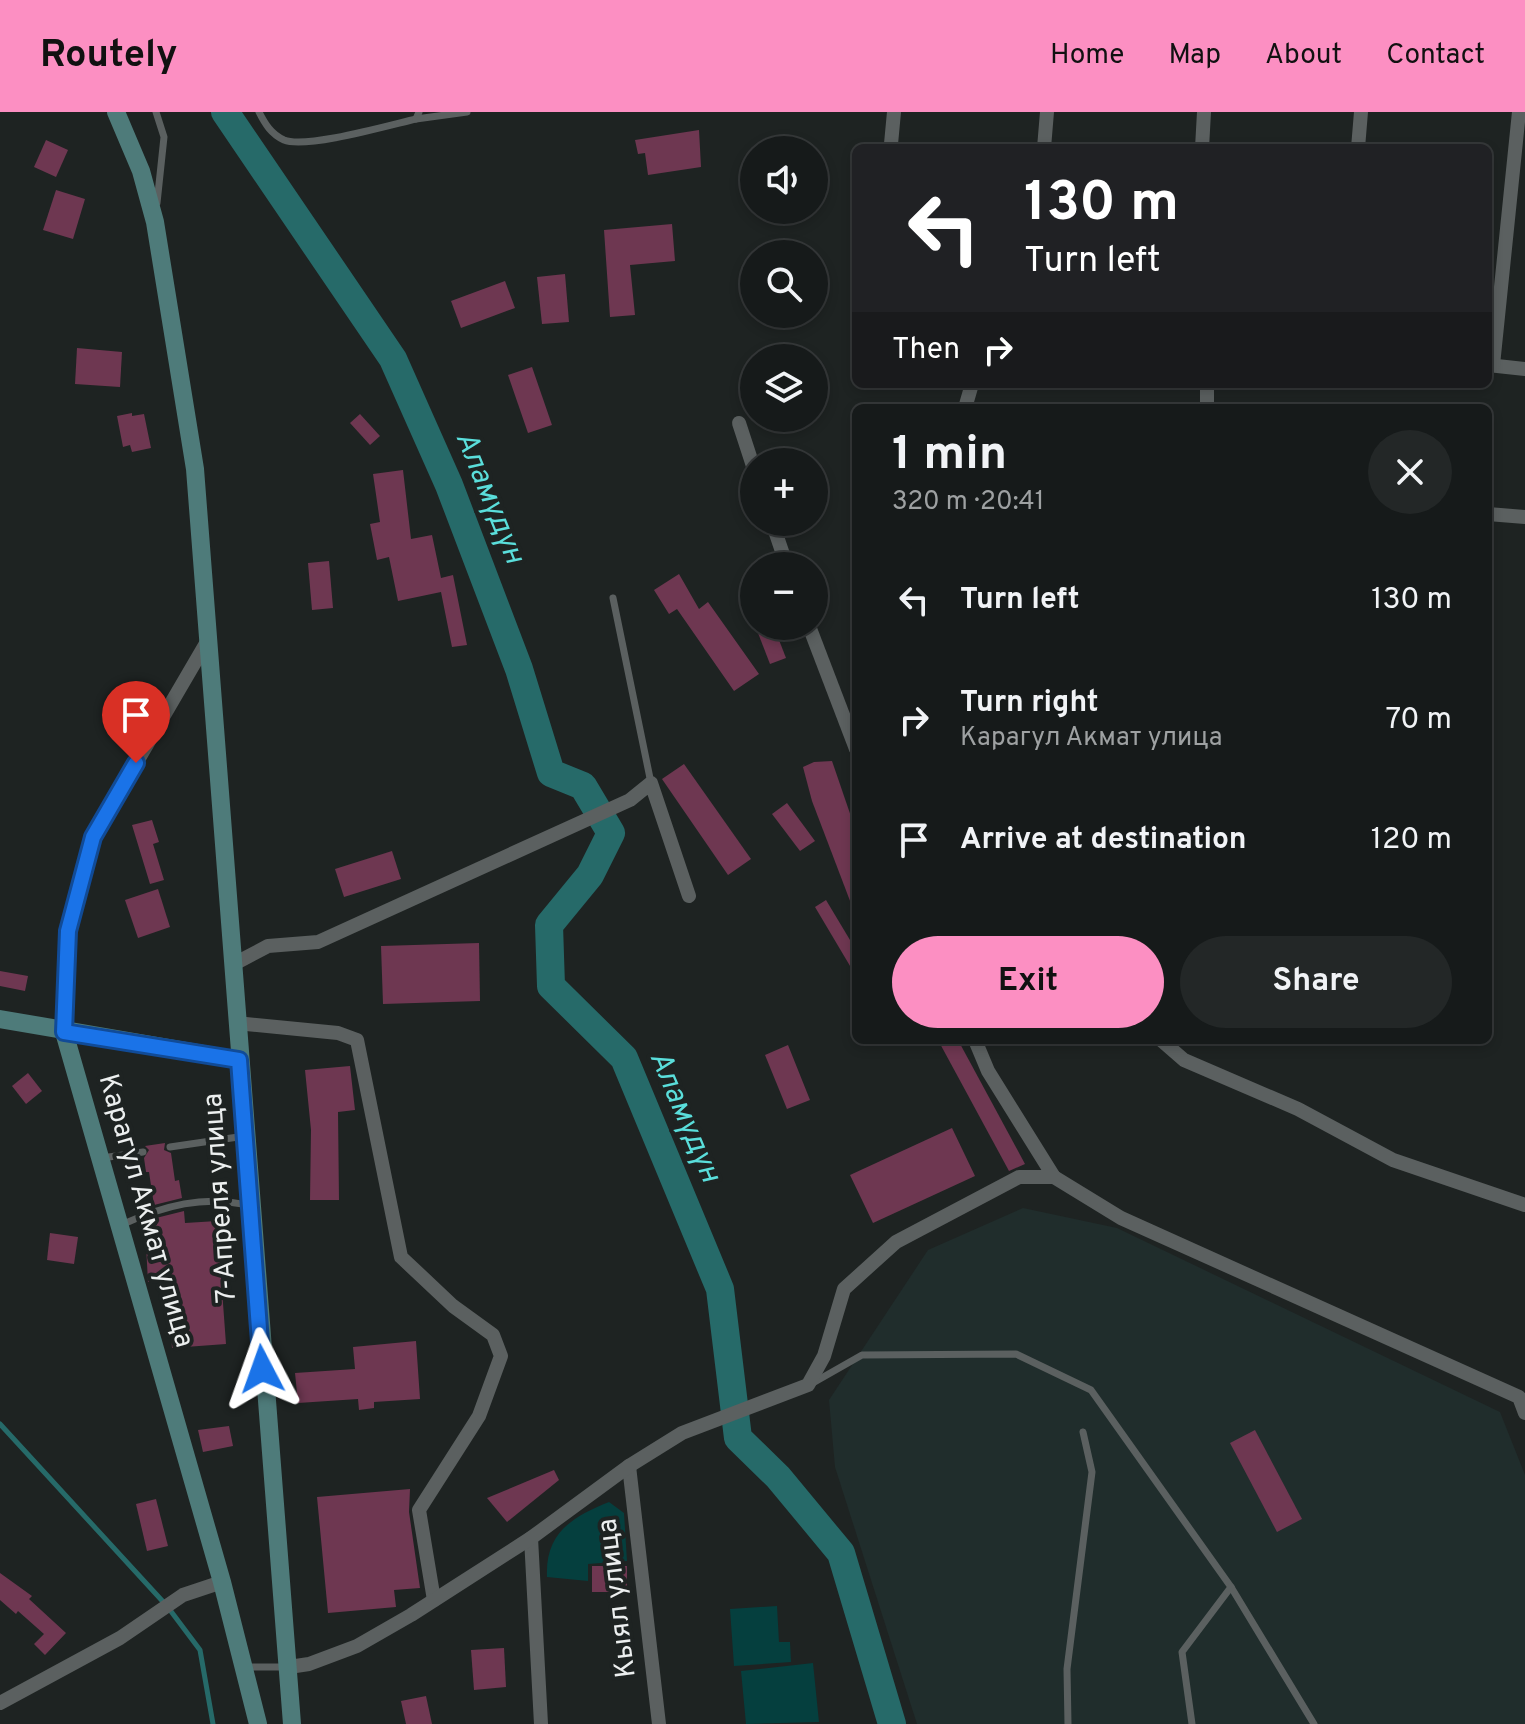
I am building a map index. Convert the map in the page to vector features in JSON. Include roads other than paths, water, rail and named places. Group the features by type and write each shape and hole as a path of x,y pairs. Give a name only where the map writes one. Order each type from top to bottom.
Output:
{"main road":[{"name":"7-Апреля улица","path":"116,112 141,171 155,222 195,469 292,1724"},
{"path":"0,1019 239,1060"},
{"name":"Карагул Акмат улица","path":"64,1032 222,1582 258,1724"}],"street":[{"path":"891,144 894,112"},
{"path":"1044,144 1047,112"},
{"path":"1202,144 1204,112"},
{"path":"1358,144 1361,112"},
{"path":"1492,356 1519,112"},
{"path":"1492,365 1525,369"},
{"path":"739,423 747,448"},
{"path":"1492,514 1525,517"},
{"name":"Карагул Акмат улица","path":"64,1032 68,931 93,837 208,640"},
{"path":"814,640 852,739"},
{"path":"232,965 268,946 318,942 630,800 651,783 689,896"},
{"path":"236,1023 338,1033 357,1040 401,1257 453,1306 493,1335 501,1356 479,1416 419,1510 434,1600"},
{"path":"977,1044 988,1071 1054,1177 1121,1218 1522,1396 1525,1413"},
{"path":"1166,1044 1184,1060 1298,1109 1393,1160 1525,1205"},
{"path":"289,1667 309,1664 357,1646 531,1538 629,1466 682,1433 808,1385 824,1356 844,1289 896,1242 1019,1177 1054,1177"},
{"name":"Кыял улица","path":"629,1466 659,1724"},
{"path":"531,1538 541,1724"},
{"path":"0,1703 120,1638 183,1595 222,1582"}],"lane":[{"path":"155,222 164,137 156,112"},
{"path":"259,112 269,129 285,141 307,142 418,116 467,112"},
{"path":"613,598 651,783"},
{"path":"170,1147 245,1136"},
{"path":"100,1158 143,1152"},
{"path":"120,1225 155,1210 208,1200 250,1206"},
{"path":"808,1385 862,1355 1016,1354 1091,1390 1231,1587 1314,1724"},
{"path":"1068,1724 1067,1669 1092,1472 1083,1432"},
{"path":"1192,1724 1182,1652 1231,1587"},
{"path":"244,1667 289,1667"}],"waterway":[{"name":"Аламүдүн","path":"225,112 393,359 449,485 519,669 551,773 583,786 611,833 590,875 549,925 551,986 624,1058 720,1289 738,1438 778,1477 841,1553 892,1724"},
{"path":"0,1424 167,1606 200,1650 213,1724"}]}
